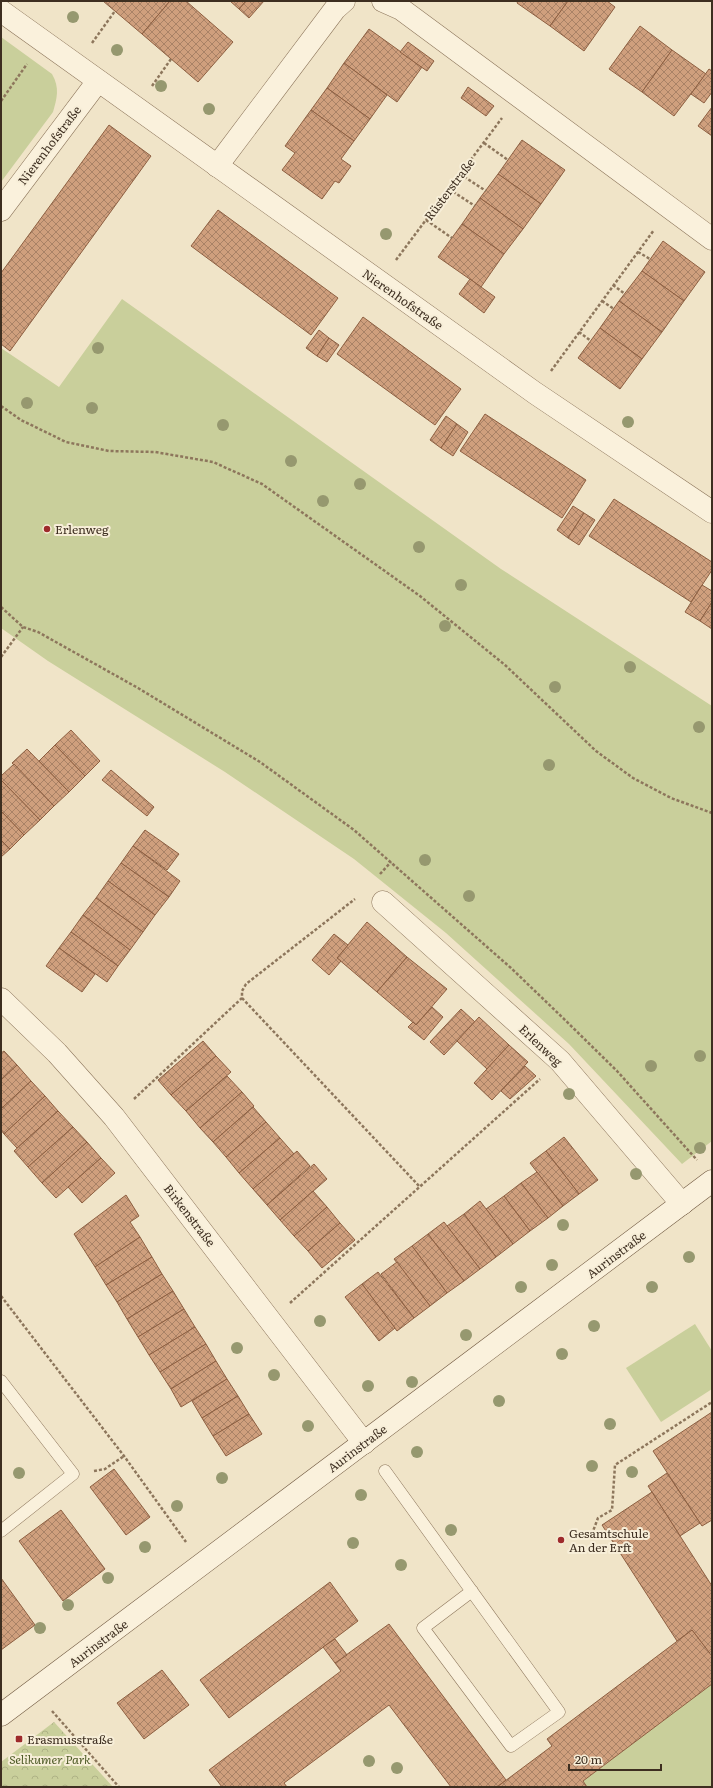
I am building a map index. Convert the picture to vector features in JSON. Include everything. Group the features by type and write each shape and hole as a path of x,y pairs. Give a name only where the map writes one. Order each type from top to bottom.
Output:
{"street":[{"path":"217,166 335,9 344,1"},
{"path":"383,1 401,10 712,239"},
{"name":"Nierenhofstraße","path":"1,11 42,42 535,392 712,512"},
{"name":"Nierenhofstraße","path":"1,210 98,81"},
{"name":"Erlenweg","path":"383,902 560,1061 682,1204"},
{"name":"Birkenstraße","path":"1,999 57,1052 114,1117 364,1443"},
{"name":"Aurinstraße","path":"1,1715 682,1204 707,1173"}],"lane":[{"path":"1,1381 73,1474 1,1531"},
{"path":"385,1471 472,1591 559,1712 511,1746 424,1628 472,1591"}],"path":[{"path":"76,65 115,11"},
{"path":"1,101 42,42"},
{"path":"136,108 171,59"},
{"name":"Rüsterstraße","path":"379,282 518,96"},
{"path":"483,143 508,160"},
{"path":"460,174 486,191"},
{"path":"449,189 475,206"},
{"path":"535,392 670,208"},
{"path":"426,220 452,238"},
{"path":"638,252 650,259"},
{"path":"613,285 625,294"},
{"path":"602,301 614,309"},
{"path":"579,332 591,340"},
{"path":"1,406 21,420 66,442 109,451 155,452 213,462 262,484 420,596 505,665 596,751 626,774 672,798 712,813"},
{"path":"1,606 23,626 38,632 138,688 260,762 354,830 511,968 563,1018 617,1071 707,1173"},
{"path":"1,657 23,626"},
{"path":"376,878 392,862"},
{"path":"360,894 350,905 246,984 242,991 242,998 420,1187"},
{"path":"114,1117 242,998"},
{"path":"271,1320 560,1061"},
{"path":"1,1296 124,1456 202,1564"},
{"path":"590,1539 598,1518 612,1510 615,1465 712,1402"},
{"path":"73,1474 105,1470 124,1456"},
{"path":"34,1690 120,1787"}],"green space":[{"path":"1,37 52,74 55,79 57,93 53,112 1,182"},
{"path":"122,299 501,569 712,706 712,1141 682,1164 569,1044 446,933 354,859 225,772 48,661 1,628 1,348 59,387"},
{"path":"695,1324 712,1351 712,1389 661,1422 626,1368"},
{"path":"712,1684 712,1787 587,1787 583,1781"},
{"name":"Selikumer Park","path":"54,1722 113,1787 1,1787 1,1762"}],"building":[{"path":"103,1 170,1 142,34"},
{"path":"170,1 186,1 233,42 198,82 142,34"},
{"path":"230,1 246,1 239,9"},
{"path":"246,1 264,1 249,18 239,9"},
{"path":"518,1 568,1 550,26 517,3"},
{"path":"568,1 607,1 615,7 584,51 550,26"},
{"path":"640,26 672,50 642,92 609,69"},
{"path":"369,29 422,67 397,102 344,63"},
{"path":"408,42 434,61 427,71 400,52"},
{"path":"672,50 706,74 674,116 642,92"},
{"path":"344,63 387,95 370,119 327,88"},
{"path":"709,69 712,71 712,92 704,103 691,94"},
{"path":"468,87 494,106 486,116 461,98"},
{"path":"327,88 370,119 354,141 311,110"},
{"path":"712,107 712,136 698,126"},
{"path":"311,110 354,141 341,159 351,166 339,183 335,181 322,199 282,170 295,153 285,146"},
{"path":"109,125 151,156 10,351 1,344 1,273"},
{"path":"522,140 565,170 541,204 498,174"},
{"path":"498,174 541,204 523,229 480,198"},
{"path":"480,198 523,229 504,254 462,224"},
{"path":"218,210 338,298 311,335 191,246"},
{"path":"462,224 504,254 481,287 438,257"},
{"path":"663,241 705,272 684,301 642,271"},
{"path":"642,271 684,301 662,332 619,301"},
{"path":"470,279 495,297 484,313 459,294"},
{"path":"619,301 662,332 642,359 600,328"},
{"path":"363,317 461,389 435,425 337,354"},
{"path":"600,328 642,359 620,389 578,358"},
{"path":"319,330 329,338 317,356 306,348"},
{"path":"329,338 339,345 327,362 317,356"},
{"path":"485,414 586,480 562,518 460,451"},
{"path":"446,416 457,424 441,448 430,440"},
{"path":"457,424 468,432 453,456 441,448"},
{"path":"614,499 712,562 712,570 691,602 589,536"},
{"path":"573,506 584,513 568,538 557,530"},
{"path":"584,513 595,520 579,545 568,538"},
{"path":"702,585 712,591 712,602 700,621 685,612"},
{"path":"712,602 712,629 700,621"},
{"path":"71,730 100,761 85,776 55,745"},
{"path":"55,745 85,776 69,792 39,761"},
{"path":"27,749 69,792 54,806 12,763"},
{"path":"14,764 54,806 40,820 1,780 1,776"},
{"path":"111,770 154,807 147,816 102,780"},
{"path":"1,780 40,820 24,835 1,811"},
{"path":"1,811 24,835 10,849 1,840"},
{"path":"145,830 179,854 167,870 133,846"},
{"path":"1,840 10,849 1,857"},
{"path":"133,846 180,881 169,897 121,863"},
{"path":"121,863 169,897 155,915 108,881"},
{"path":"108,881 155,915 143,932 96,898"},
{"path":"96,898 143,932 130,950 83,915"},
{"path":"83,915 130,950 118,966 71,932"},
{"path":"367,922 407,957 377,992 337,958"},
{"path":"71,932 118,966 107,982 59,948"},
{"path":"334,934 348,945 337,958 341,961 329,975 312,960"},
{"path":"59,948 95,974 82,992 46,966"},
{"path":"407,957 447,989 416,1025 377,992"},
{"path":"432,1007 443,1017 424,1040 408,1027 413,1022 416,1025"},
{"path":"461,1009 475,1022 444,1055 430,1042"},
{"path":"479,1017 509,1045 487,1069 457,1041"},
{"path":"203,1041 216,1056 171,1095 158,1080"},
{"path":"509,1045 528,1062 492,1100 474,1083"},
{"path":"4,1051 17,1065 1,1080 1,1053"},
{"path":"216,1056 231,1072 186,1111 171,1095"},
{"path":"17,1065 31,1081 1,1109 1,1080"},
{"path":"525,1066 536,1076 510,1099 501,1091"},
{"path":"227,1076 242,1092 200,1128 186,1111"},
{"path":"31,1081 45,1096 4,1134 1,1130 1,1109"},
{"path":"242,1092 254,1106 213,1142 200,1128"},
{"path":"45,1096 58,1111 17,1148 4,1134"},
{"path":"253,1107 266,1122 226,1157 213,1142"},
{"path":"58,1111 73,1127 28,1167 14,1151"},
{"path":"266,1122 280,1138 239,1173 226,1157"},
{"path":"73,1127 87,1142 42,1183 28,1167"},
{"path":"564,1137 598,1180 579,1194 546,1151"},
{"path":"280,1138 294,1154 253,1189 239,1173"},
{"path":"87,1142 101,1158 56,1198 42,1183"},
{"path":"297,1151 310,1166 267,1205 253,1189"},
{"path":"546,1151 579,1194 563,1206 530,1163"},
{"path":"101,1158 115,1173 82,1203 68,1187"},
{"path":"314,1164 327,1179 280,1220 267,1205"},
{"path":"537,1172 563,1206 548,1218 521,1183"},
{"path":"521,1183 548,1218 530,1231 504,1196"},
{"path":"313,1191 327,1207 294,1236 280,1220"},
{"path":"126,1195 139,1216 130,1222 140,1237 95,1267 74,1234"},
{"path":"504,1196 530,1231 513,1244 486,1209"},
{"path":"480,1201 513,1244 496,1257 464,1214"},
{"path":"327,1207 340,1223 308,1251 294,1236"},
{"path":"464,1214 496,1257 480,1269 447,1226"},
{"path":"444,1222 480,1269 464,1281 428,1234"},
{"path":"340,1223 355,1240 322,1268 308,1251"},
{"path":"428,1234 464,1281 447,1293 412,1246"},
{"path":"140,1237 152,1257 106,1285 95,1267"},
{"path":"412,1246 447,1293 430,1306 394,1259"},
{"path":"152,1257 162,1274 117,1302 106,1285"},
{"path":"397,1262 430,1306 414,1318 381,1274"},
{"path":"378,1272 414,1318 397,1331 362,1284"},
{"path":"162,1274 173,1291 127,1319 117,1302"},
{"path":"362,1284 395,1328 379,1341 345,1297"},
{"path":"173,1291 184,1309 138,1337 127,1319"},
{"path":"184,1309 195,1327 149,1355 138,1337"},
{"path":"195,1327 206,1344 160,1372 149,1355"},
{"path":"206,1344 216,1361 171,1389 160,1372"},
{"path":"216,1361 227,1379 181,1407 171,1389"},
{"path":"227,1379 238,1396 202,1418 192,1401"},
{"path":"238,1396 249,1414 213,1436 202,1418"},
{"path":"712,1412 712,1520 702,1526 653,1451"},
{"path":"249,1414 262,1434 226,1456 213,1436"},
{"path":"114,1469 150,1517 126,1535 90,1487"},
{"path":"667,1473 700,1523 680,1536 648,1486"},
{"path":"652,1492 712,1586 712,1651 709,1653 692,1630 677,1641 602,1525"},
{"path":"61,1510 105,1569 63,1601 19,1541"},
{"path":"1,1578 35,1625 1,1650"},
{"path":"330,1582 358,1621 229,1718 200,1680"},
{"path":"389,1624 506,1780 497,1787 451,1787 389,1705 284,1783 287,1787 222,1787 209,1770 341,1671 335,1663"},
{"path":"692,1630 712,1656 712,1684 583,1781 587,1787 497,1787 552,1746 547,1739"},
{"path":"335,1639 347,1655 335,1663 323,1647"},
{"path":"162,1670 189,1705 144,1739 117,1703"}],"place":[{"name":"Erlenweg","path":"47,529"},
{"name":"Gesamtschule An der Erft","path":"561,1540"},
{"name":"Erasmusstraße","path":"19,1739"}]}
